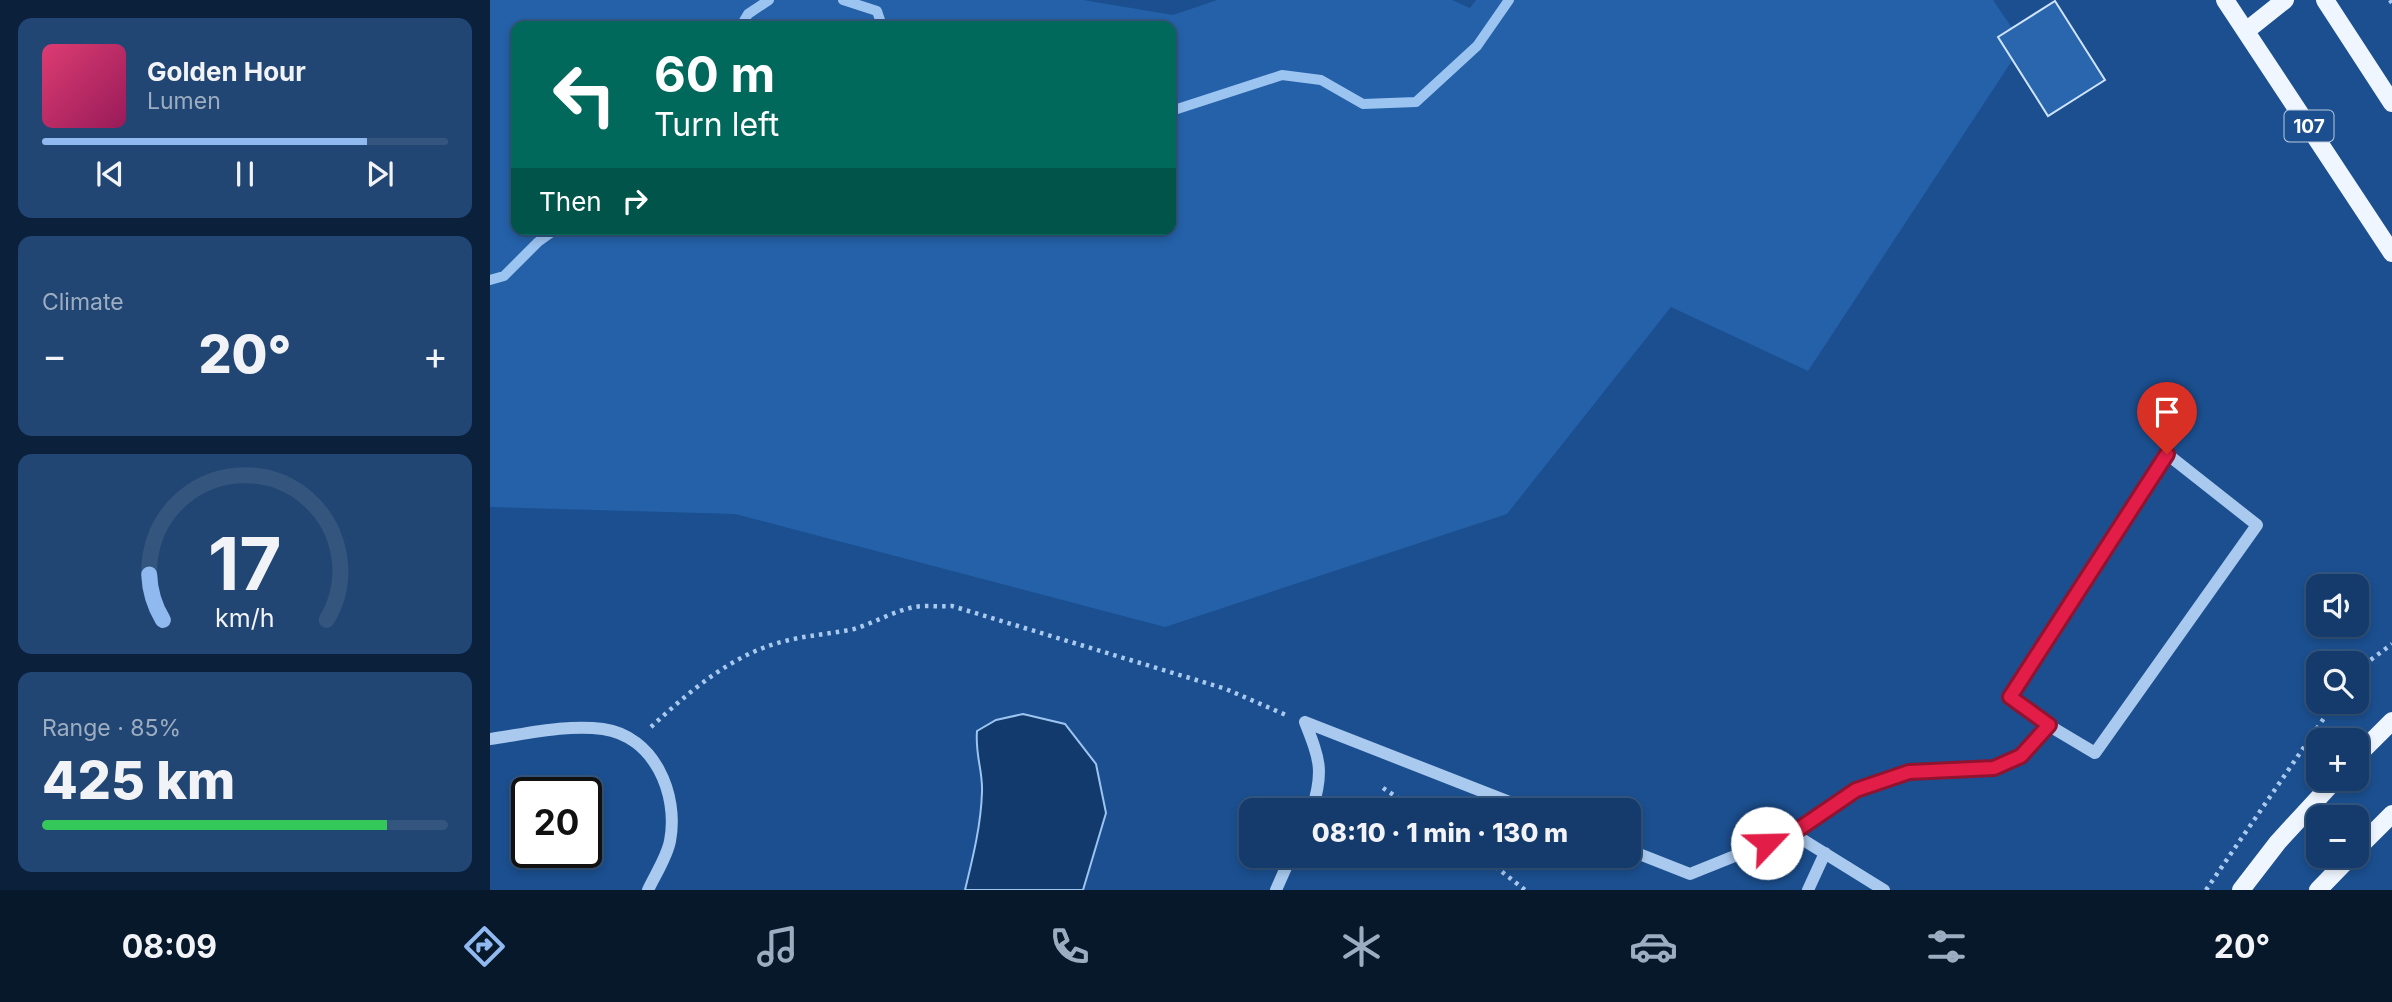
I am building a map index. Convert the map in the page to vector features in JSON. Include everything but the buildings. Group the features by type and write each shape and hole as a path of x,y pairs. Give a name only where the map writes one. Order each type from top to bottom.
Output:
{"main road":[{"name":"107","path":"2225,0 2392,253"},
{"path":"2246,31 2285,0"},
{"path":"2325,0 2392,103"},
{"path":"2369,744 2392,721"},
{"path":"2241,890 2278,842 2325,791"},
{"path":"2369,837 2392,814"},
{"path":"2318,890 2339,868"}],"street":[{"path":"2167,454 2257,525 2095,753 2049,725 2010,697 2167,454"},
{"path":"1305,722 1316,751 1320,779 1315,798"},
{"path":"1305,722 1499,798"},
{"path":"1641,855 1690,874 1793,833 1856,790 1909,772 1994,768 2021,756 2049,725"},
{"path":"490,739 603,729 625,735 635,742 664,777 671,808 670,842 648,890"},
{"path":"1793,833 1884,890"},
{"path":"1808,890 1825,853"},
{"path":"1276,890 1286,868"}],"path":[{"path":"635,742 689,692 742,657 786,641 859,627 914,607 952,606 1226,689 1305,722"},
{"path":"2369,661 2392,644"},
{"path":"2206,890 2326,714"},
{"path":"1383,788 1398,798"},
{"path":"1497,868 1525,890"}],"shaded area":[{"path":"490,0 1083,0 1173,15 1217,0 1452,0 1470,8 1476,0 1993,0 2023,44 1808,371 1671,307 1507,514 1165,627 735,514 490,507"},
{"path":"1023,714 1065,724 1096,764 1106,813 1083,890 965,890 981,804 977,731 996,720"}],"waterway":[{"path":"744,21 748,14 769,0"},
{"path":"843,0 877,11 880,21"},
{"path":"1176,109 1282,75 1321,80 1363,104 1416,102 1477,46 1509,0"},
{"path":"490,280 504,276 548,235"}],"route":[{"path":"1767,843 1793,833 1856,790 1909,772 1994,768 2021,756 2049,725 2010,697 2167,454"}]}
